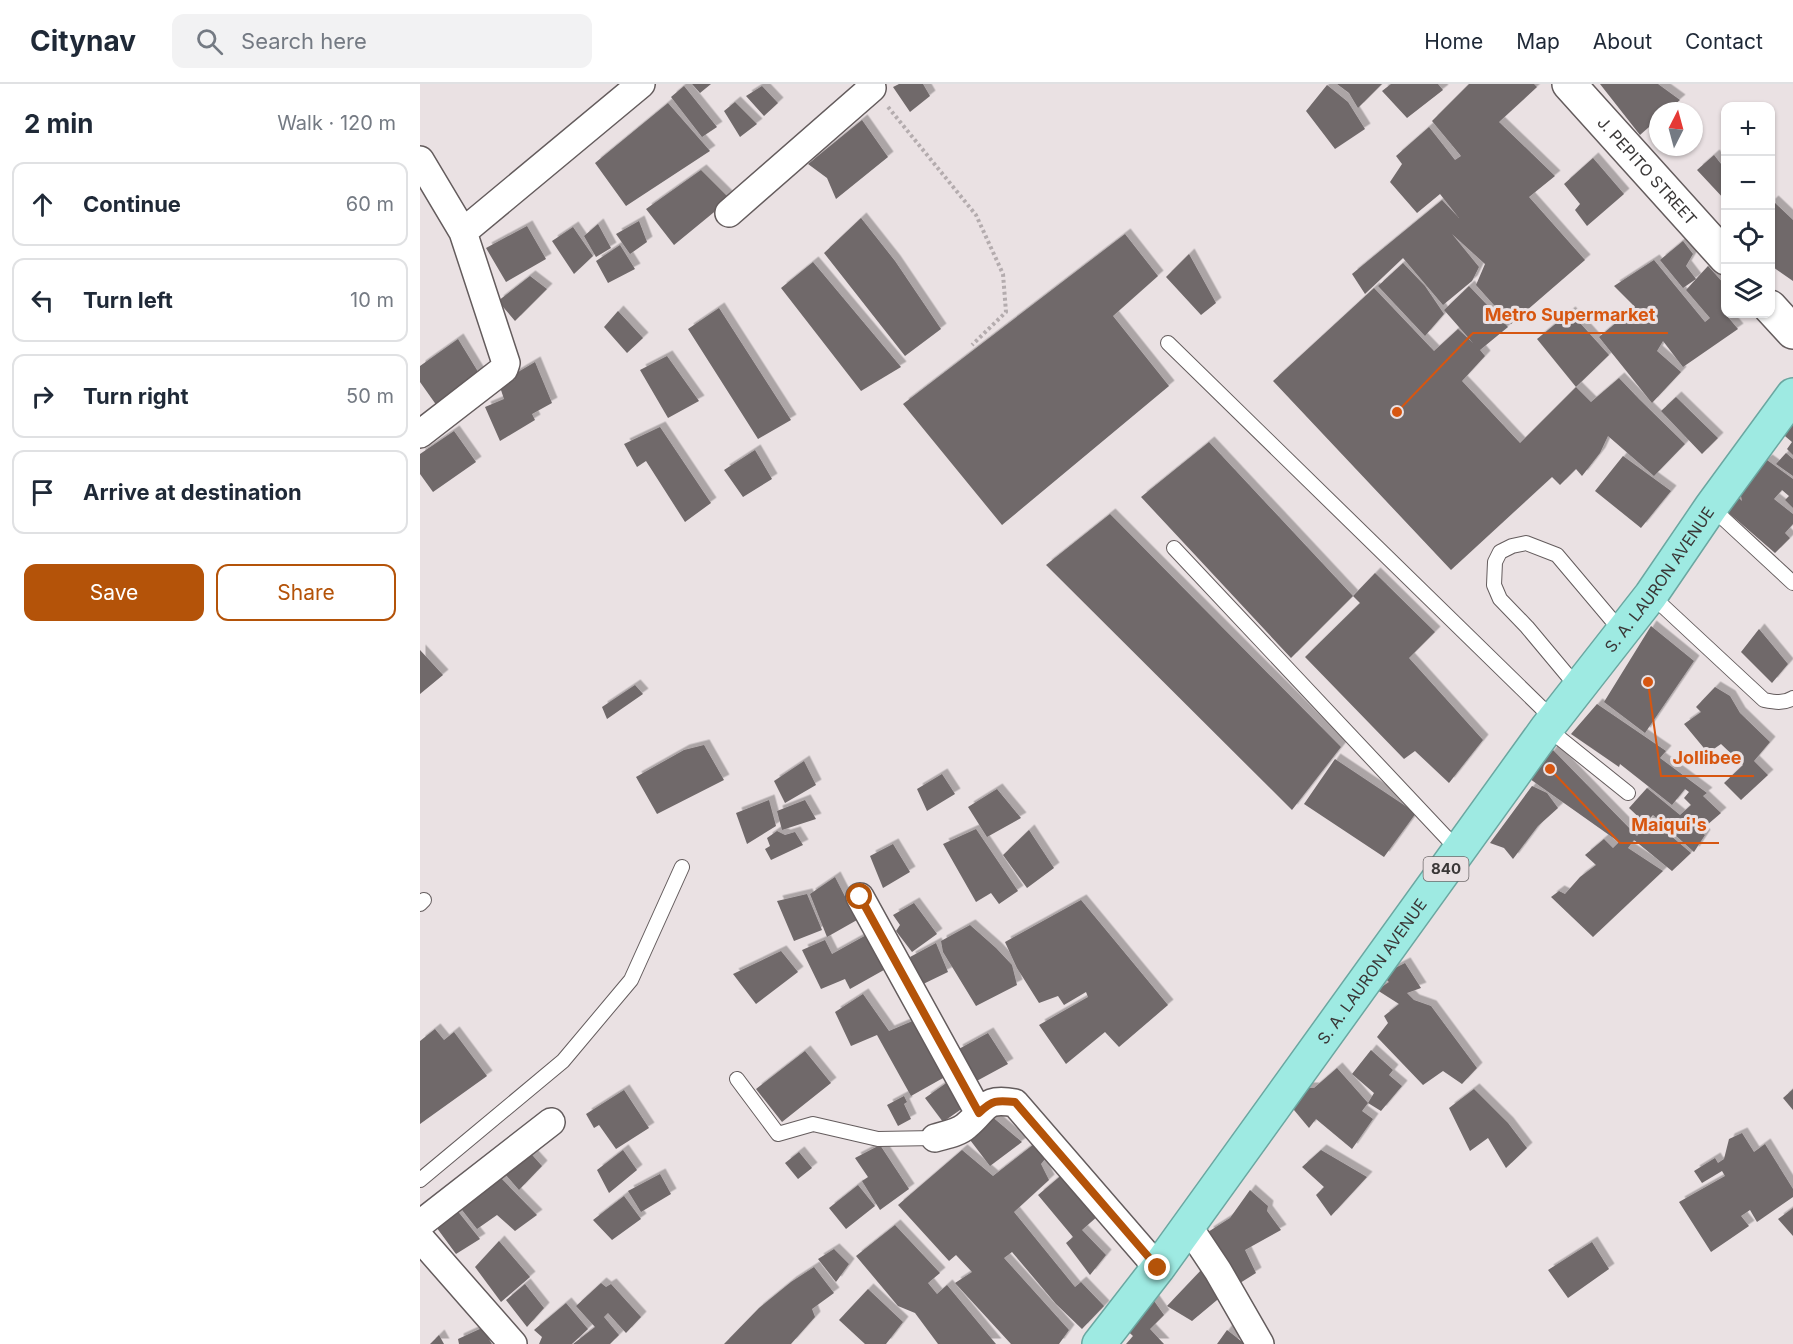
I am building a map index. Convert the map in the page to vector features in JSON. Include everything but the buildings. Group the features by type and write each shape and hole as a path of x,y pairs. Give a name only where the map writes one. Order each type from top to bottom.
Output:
{"highway":[{"name":"S. A. LAURON AVENUE","path":"1099,1344 1158,1268 1550,724 1651,595 1711,507 1793,395"}],"street":[{"path":"463,231 641,84"},
{"name":"J. PEPITO STREET","path":"1569,84 1721,254"},
{"path":"729,213 871,86"},
{"path":"420,160 463,231 506,358 506,366 420,434"},
{"path":"1775,312 1793,332"},
{"path":"860,897 979,1113"},
{"path":"935,1138 965,1127 987,1105 998,1100 1015,1102 1158,1268"},
{"path":"420,1224 551,1122"},
{"path":"1188,1226 1218,1271 1260,1344"},
{"path":"420,1238 513,1344"}],"lane":[{"path":"1168,343 1550,724 1628,793"},
{"path":"1711,507 1793,583"},
{"path":"1578,688 1527,627 1500,599 1494,585 1495,562 1500,552 1512,546 1527,543 1557,555 1622,632"},
{"path":"1174,548 1459,851"},
{"path":"1651,595 1764,700 1776,703 1793,698"},
{"path":"420,1179 563,1061 616,998 631,980 682,867"},
{"path":"737,1079 778,1134 813,1124 878,1139 935,1138"}],"path":[{"path":"871,86 976,215 1003,274 1006,312 972,345"}],"place":[{"name":"Metro Supermarket","path":"1397,412"},
{"name":"Jollibee","path":"1648,682"},
{"name":"Maiqui's","path":"1550,769"}],"route":[{"path":"860,897 979,1113 987,1105 998,1100 1015,1102 1158,1268"}]}
